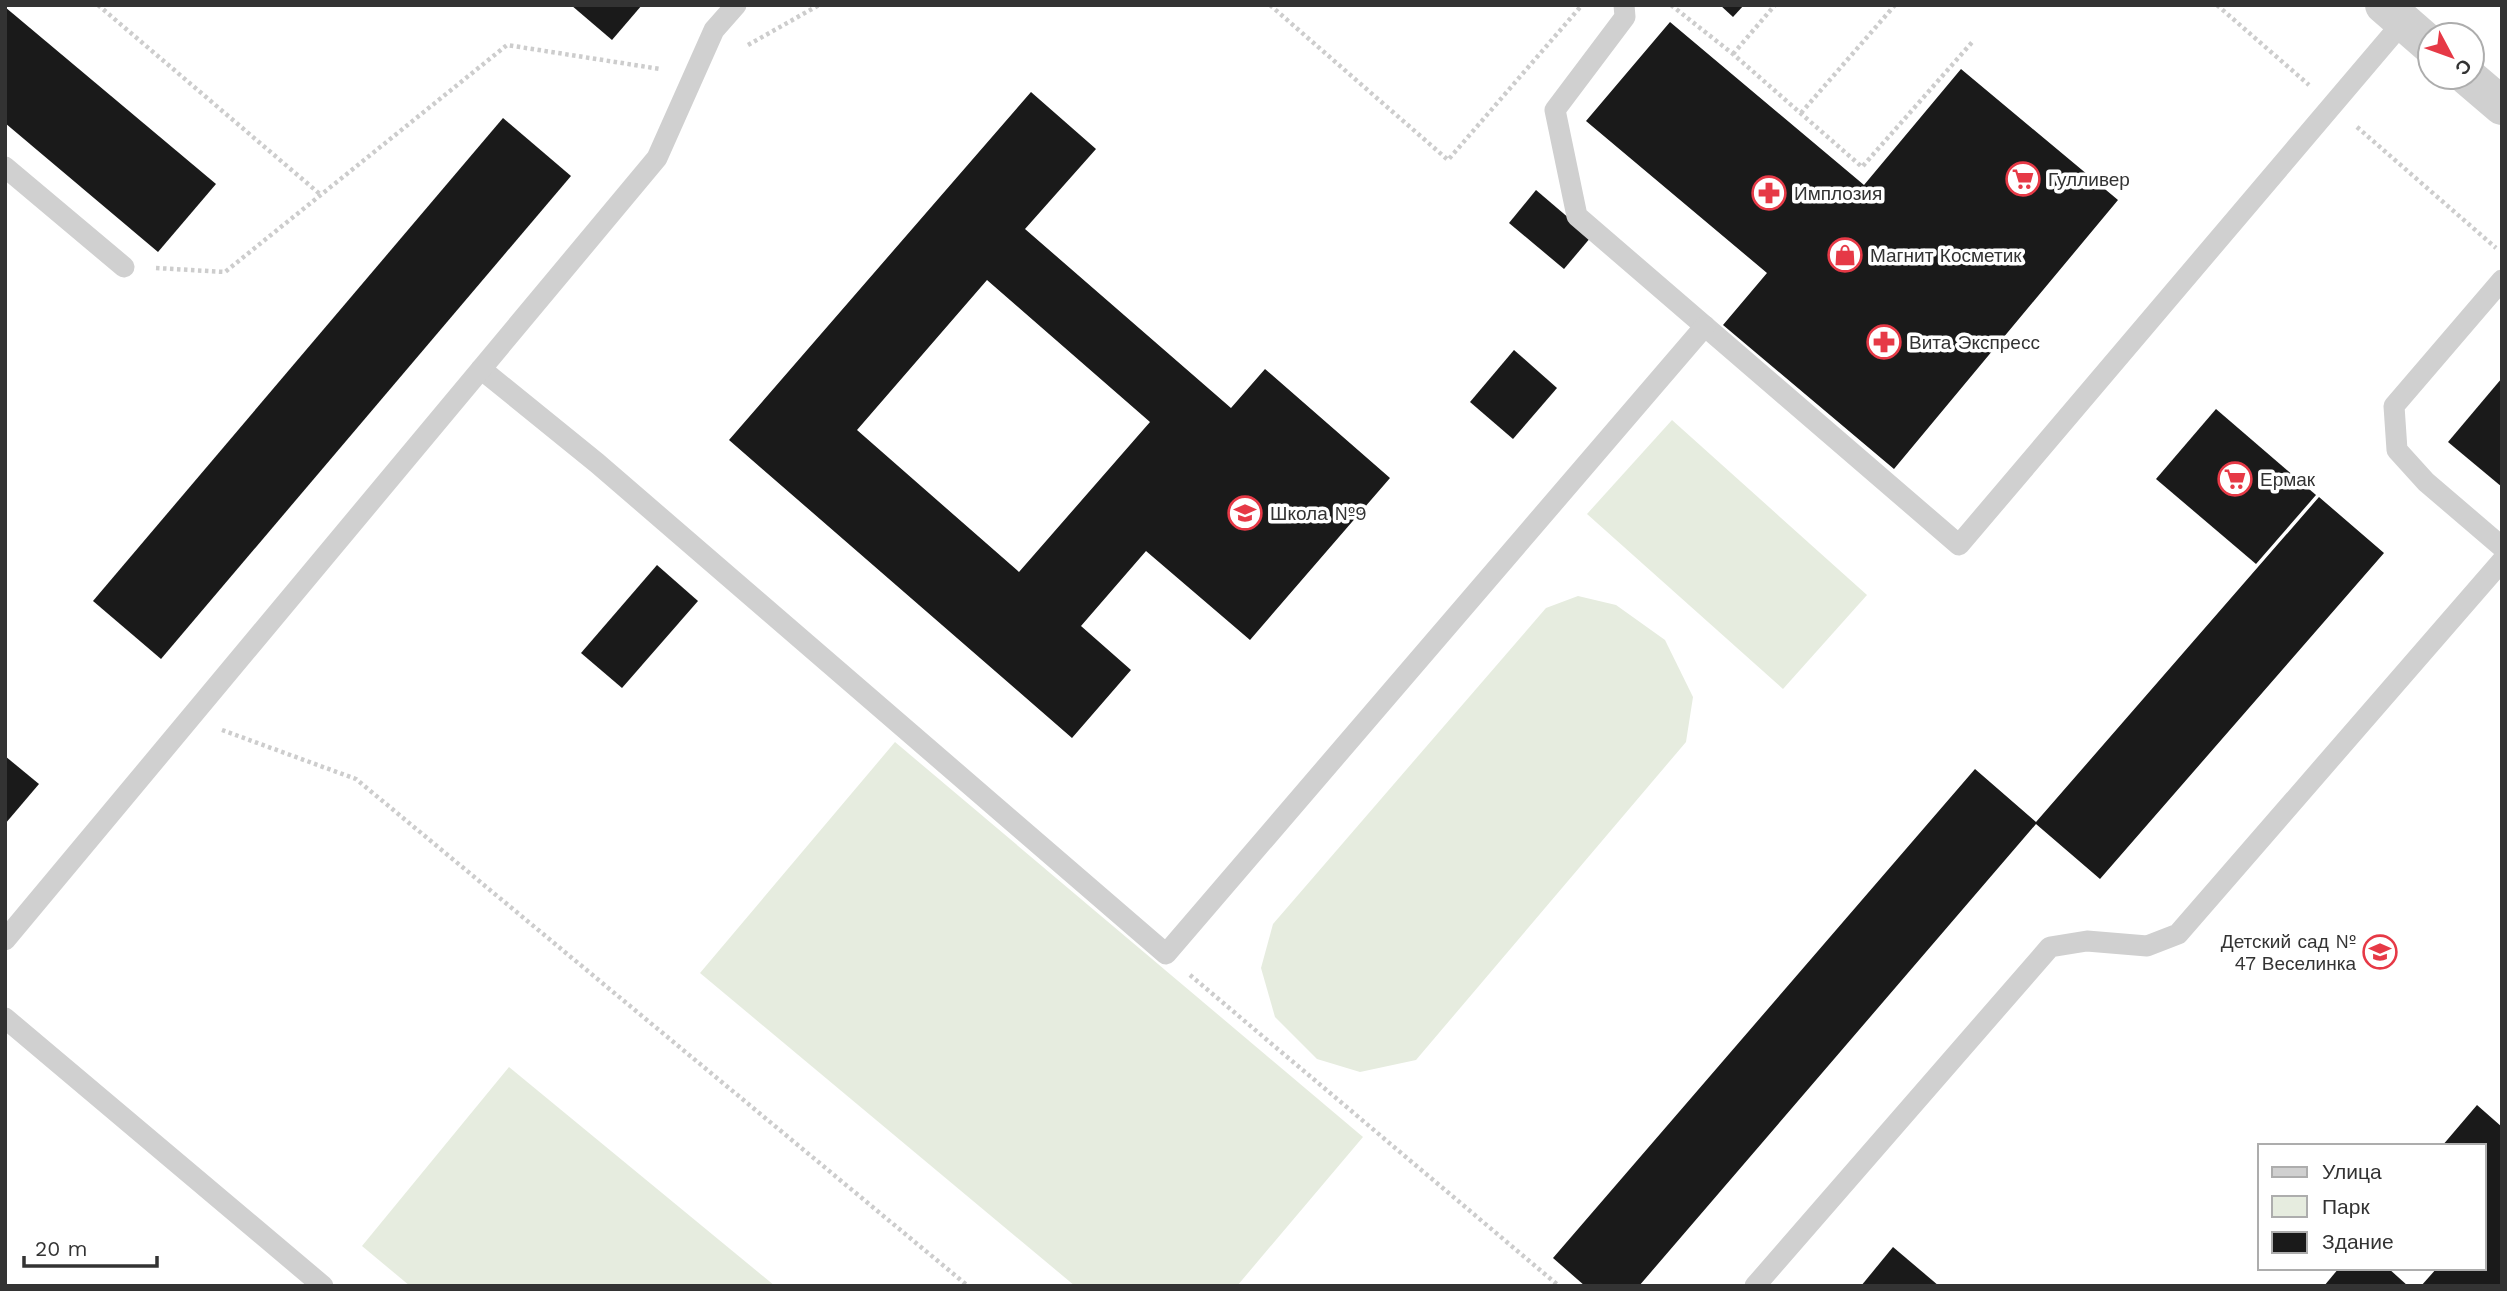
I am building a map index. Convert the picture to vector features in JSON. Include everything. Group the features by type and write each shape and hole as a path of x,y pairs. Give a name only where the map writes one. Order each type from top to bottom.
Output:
{"street":[{"path":"2484,91 2502,106"}],"lane":[{"path":"6,939 657,158 714,30 736,5"},
{"path":"1624,5 1625,17 1555,110 1577,216 1959,545 2406,24"},
{"path":"5,167 124,267"},
{"path":"2502,280 2394,406 2397,450 2426,482 2502,547"},
{"path":"481,369 597,463 1166,954 1705,326"},
{"path":"1769,1281 2050,947 2087,941 2147,946 2178,934 2502,561"},
{"path":"5,1018 323,1286"}],"path":[{"path":"98,5 321,195"},
{"path":"124,267 225,272 507,44 694,74 819,5"},
{"path":"1270,5 1448,160 1582,5"},
{"path":"1671,5 1733,54 1863,167 1974,40"},
{"path":"1733,54 1775,5"},
{"path":"1801,113 1895,5"},
{"path":"190,718 356,779 968,1286"},
{"path":"1166,954 1559,1286"}],"green space":[{"path":"1672,420 1867,595 1783,689 1587,514"},
{"path":"1578,596 1616,605 1665,640 1693,697 1686,742 1416,1060 1360,1072 1317,1059 1275,1017 1261,968 1273,924 1546,608"},
{"path":"895,742 1363,1137 1237,1286 1075,1286 700,973"},
{"path":"509,1067 775,1286 410,1286 362,1246"}],"building":[{"path":"571,5 642,5 612,40"},
{"path":"1720,5 1744,5 1733,17"},
{"path":"5,7 216,184 158,252 5,123"},
{"path":"1670,22 1864,185 1961,69 2118,200 1894,469 1723,325 1767,273 1586,121"},
{"path":"1031,92 1096,149 1025,229 1231,408 1265,369 1390,478 1250,640 1146,551 1081,626 1131,670 1072,738 729,440","holes":["987,280 1150,422 1019,572 857,430"]},
{"path":"503,118 571,176 161,659 93,601"},
{"path":"1536,190 1591,237 1564,269 1509,223"},
{"path":"1514,350 1557,388 1513,439 1470,402"},
{"path":"2502,378 2502,487 2448,442"},
{"path":"2216,409 2316,495 2256,564 2156,479"},
{"path":"2319,497 2384,553 2100,879 2036,824 1639,1286 1585,1286 1553,1258 1975,769 2036,822"},
{"path":"657,565 698,601 622,688 581,653"},
{"path":"5,756 39,784 5,824"},
{"path":"2477,1105 2502,1127 2502,1286 2421,1286 2435,1270 2486,1270 2486,1144 2444,1144"},
{"path":"1893,1247 1939,1286 1861,1286"},
{"path":"2337,1270 2390,1270 2408,1286 2324,1286"}],"place":[{"name":"Гулливер","path":"2023,179"},
{"name":"Имплозия","path":"1769,193"},
{"name":"Магнит Косметик","path":"1845,255"},
{"name":"Вита Экспресс","path":"1884,342"},
{"name":"Ермак","path":"2235,479"},
{"name":"Школа №9","path":"1245,513"},
{"name":"Детский сад № 47 Веселинка","path":"2380,952"}]}
